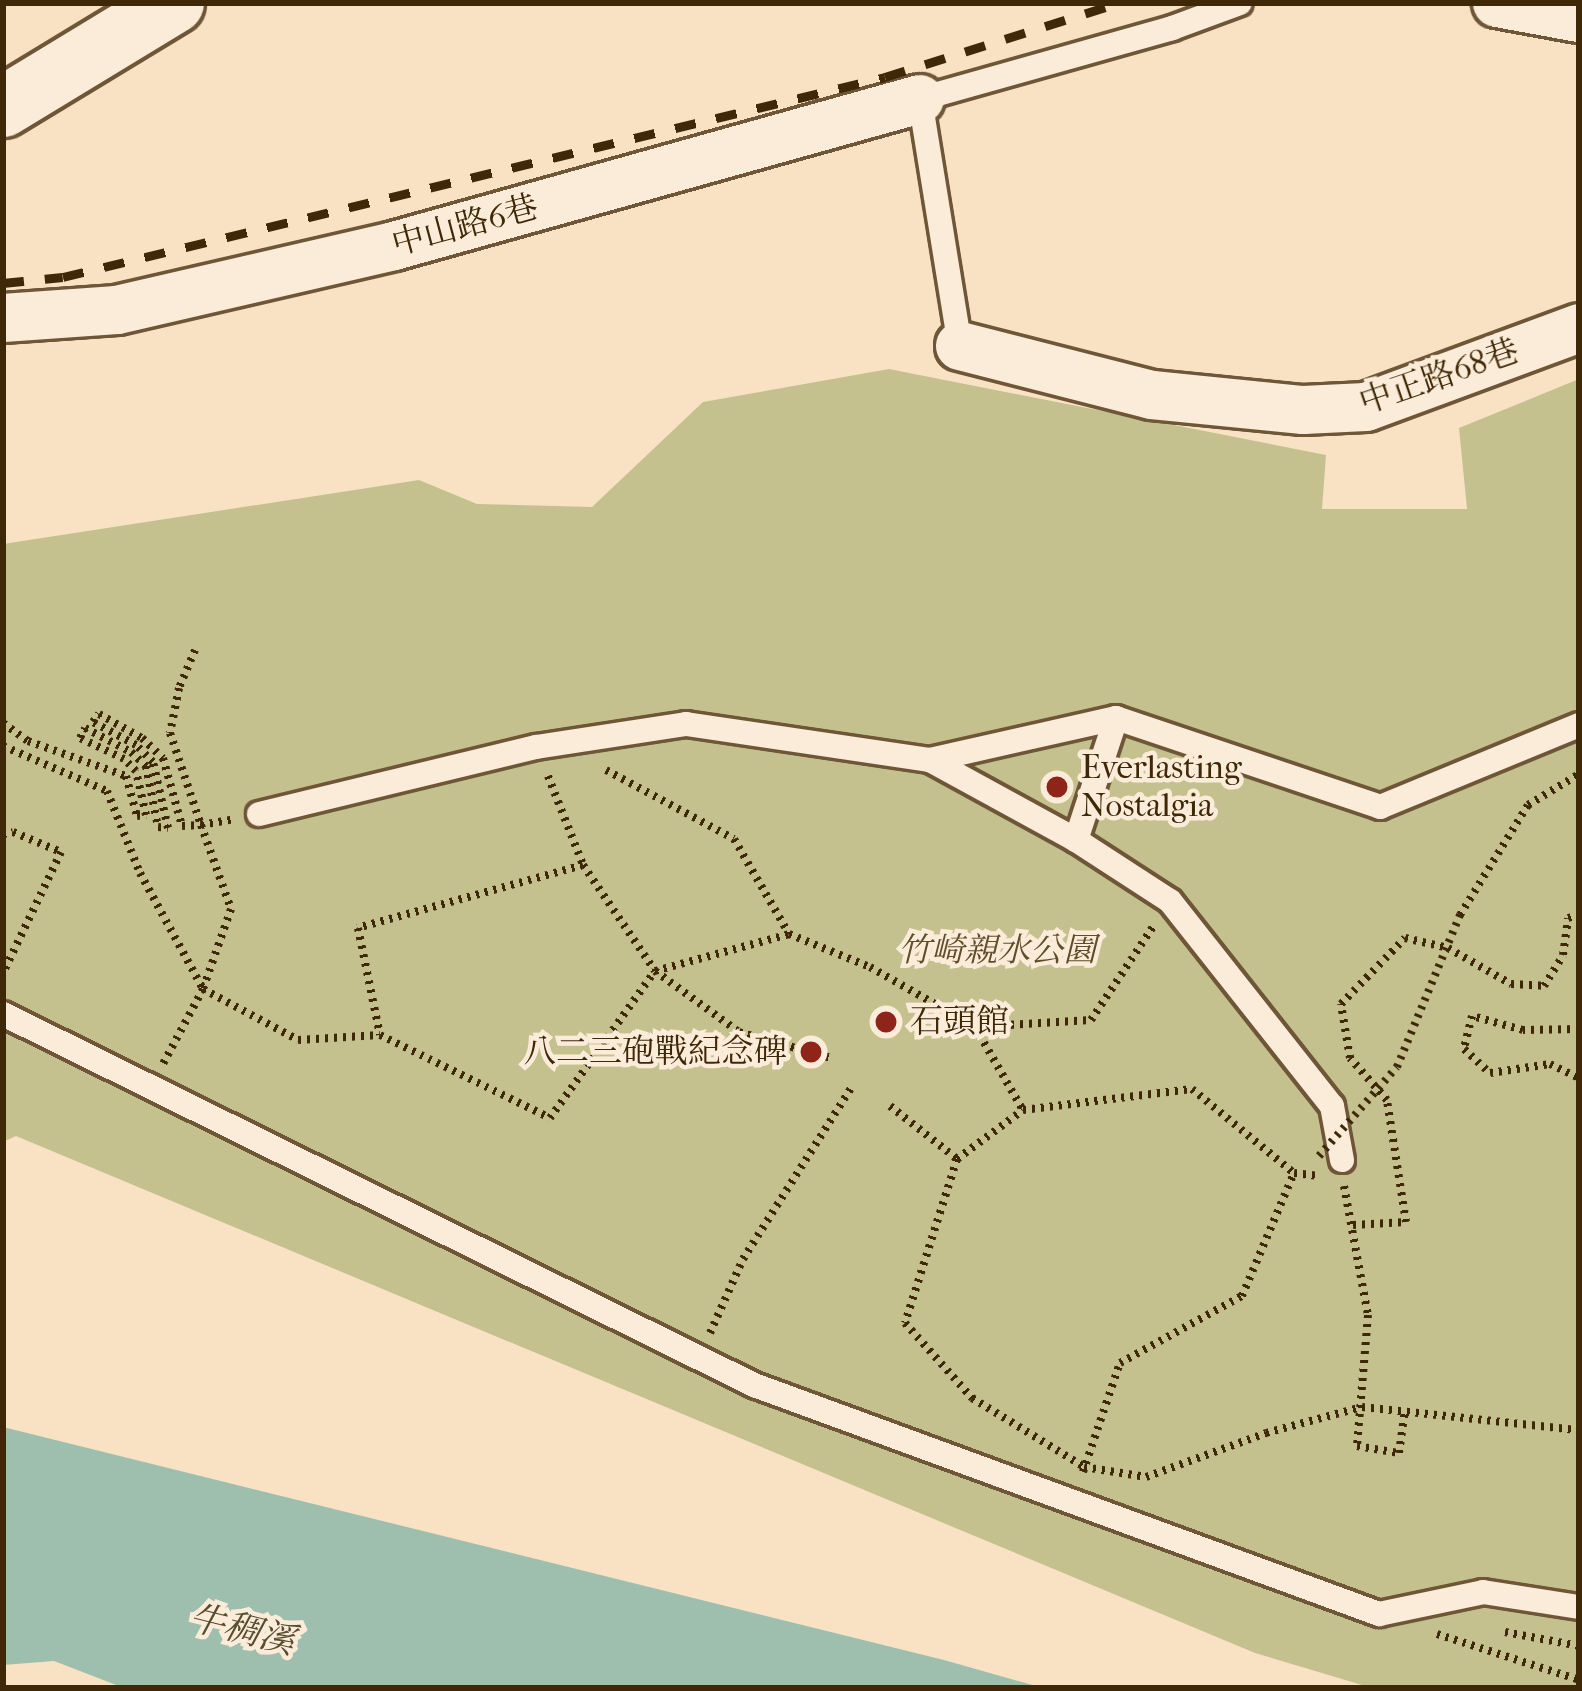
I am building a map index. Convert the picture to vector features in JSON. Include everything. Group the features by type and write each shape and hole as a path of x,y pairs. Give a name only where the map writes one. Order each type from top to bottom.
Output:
{"street":[{"path":"3,107 174,3"},
{"path":"1497,3 1579,18"},
{"name":"中山路6巷","path":"3,318 118,310 394,246 920,99"},
{"name":"中正路68巷","path":"960,346 1152,395 1304,410 1366,407 1579,328"}],"lane":[{"name":"中山路6巷","path":"920,99 1172,28 1240,3"},
{"path":"920,99 960,346"},
{"path":"930,760 1116,718 1380,807 1579,724"},
{"path":"1076,840 1116,718"},
{"path":"259,814 547,745 686,724 930,760 1076,840 1170,901 1331,1106 1331,1158"},
{"path":"3,1014 754,1385 1379,1613 1483,1592 1579,1607"}],"path":[{"path":"151,1086 202,988 231,909 170,734 178,688 195,650"},
{"path":"3,723 52,749 126,776 137,816 146,815 136,771 124,759 80,738 85,728 131,752 146,766 158,827 168,828 153,762 136,745 93,722 98,714 142,738 164,758 182,826 259,814"},
{"path":"547,745 583,865 655,971 740,1032 831,1058"},
{"path":"547,745 734,839 789,934"},
{"path":"3,746 107,791 140,873 202,988 298,1040 380,1035 550,1118 655,971 789,934 870,967 975,1027 1023,1110"},
{"path":"1331,1158 1397,1067 1460,915 1528,805 1579,774"},
{"path":"3,834 13,832 61,852 3,973"},
{"path":"380,1035 358,928 583,865"},
{"path":"975,1027 1091,1020 1170,901"},
{"path":"1353,1225 1406,1222 1388,1100 1350,1058 1341,1004 1405,938 1448,948 1511,984 1544,986 1563,955 1568,918 1579,915"},
{"path":"1579,1029 1523,1030 1472,1016 1464,1049 1490,1073 1550,1064 1579,1078"},
{"path":"707,1340 743,1258 853,1085"},
{"path":"1405,1410 1400,1453 1358,1447 1362,1407 1368,1315 1342,1180 1294,1173 1192,1089 1023,1110 957,1160 905,1323 972,1398 1084,1467 1146,1477 1266,1433 1362,1407 1405,1410 1579,1430"},
{"path":"890,1106 957,1160"},
{"path":"1084,1467 1120,1363 1242,1296 1294,1173"},
{"path":"1379,1613 1579,1680"}],"green space":[{"name":"竹崎親水公園","path":"889,369 1326,455 1322,509 1467,509 1459,428 1579,379 1579,1688 1372,1688 1255,1653 16,1136 3,1142 3,544 419,480 477,504 592,507 703,402"}],"water":[{"name":"牛稠溪","path":"3,1427 1043,1688 124,1688 54,1661 3,1665"}],"railway":[{"path":"3,283 63,277 885,77 1118,3"}],"place":[{"name":"Everlasting Nostalgia","path":"1057,787"},
{"name":"石頭館","path":"886,1022"},
{"name":"八二三砲戰紀念碑","path":"811,1052"}]}
